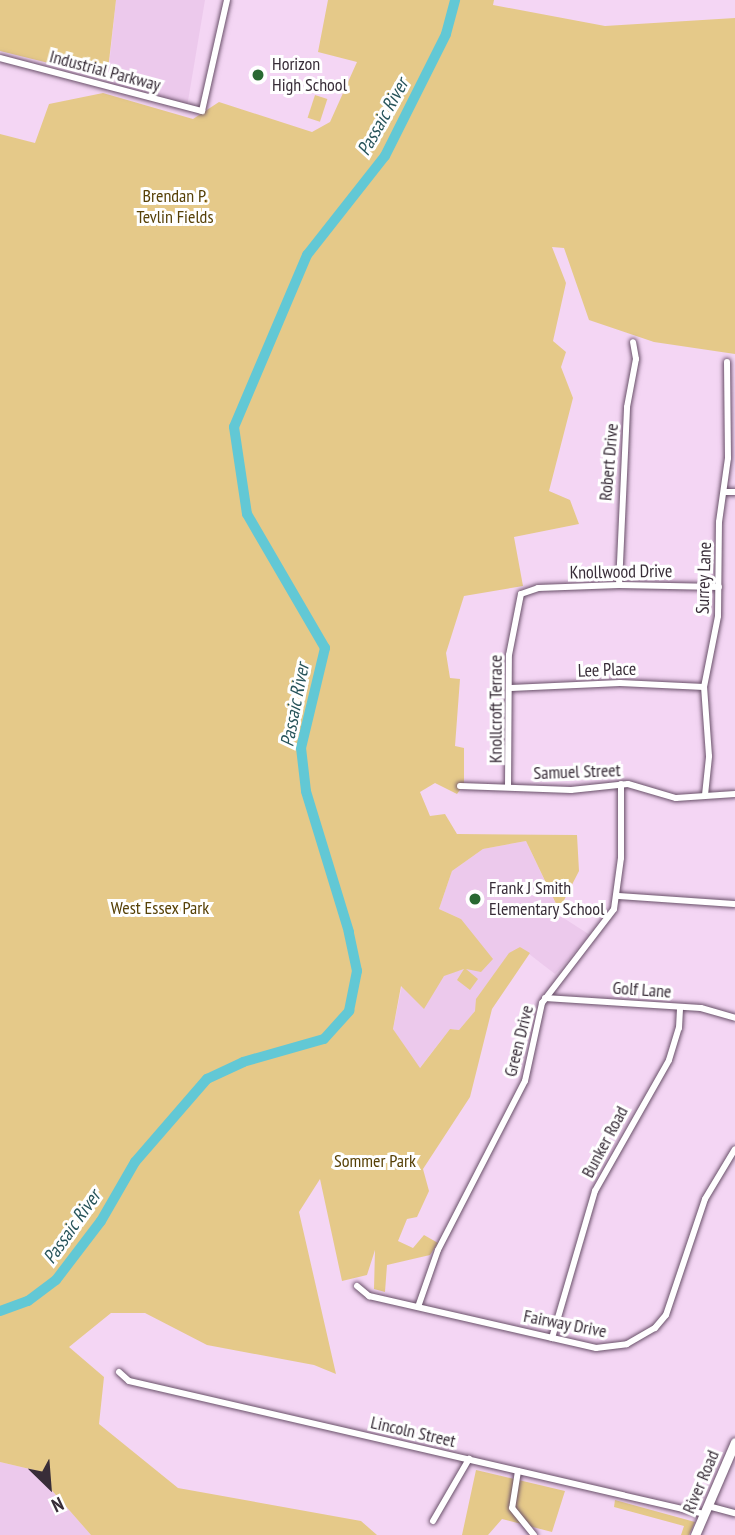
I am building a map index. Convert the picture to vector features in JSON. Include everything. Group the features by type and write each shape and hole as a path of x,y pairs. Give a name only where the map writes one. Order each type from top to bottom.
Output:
{"street":[{"name":"Industrial Parkway","path":"0,58 202,111 227,0"},
{"name":"Robert Drive","path":"619,585 618,537 627,463 627,407 636,359 633,342"},
{"name":"Surrey Lane","path":"705,795 709,756 704,687 719,587 719,522 724,492 727,362"},
{"path":"724,492 735,492"},
{"name":"Knollwood Drive","path":"524,591 619,585 719,587"},
{"name":"Knollcroft Terrace","path":"508,787 511,638 524,591"},
{"name":"Lee Place","path":"511,688 620,683 704,687"},
{"name":"Samuel Street","path":"460,786 571,790 621,784 676,798 735,794"},
{"name":"Green Drive","path":"418,1307 438,1250 525,1082 545,998 601,930 618,896 621,784"},
{"path":"618,896 735,904"},
{"name":"Golf Lane","path":"545,998 680,1007 735,1018"},
{"name":"Bunker Road","path":"552,1338 595,1191 672,1053 680,1007"},
{"name":"Fairway Drive","path":"357,1286 369,1296 596,1348 617,1347 640,1338 661,1322 671,1305 705,1199 735,1149"},
{"name":"Lincoln Street","path":"119,1372 129,1381 518,1471 706,1510 735,1513"},
{"name":"River Road","path":"695,1535 735,1443"},
{"path":"433,1521 463,1475 469,1459"},
{"path":"518,1471 512,1508 534,1535"}],"shaded area":[{"path":"116,0 205,0 187,107 107,85"},
{"path":"526,841 562,917 590,935 555,974 520,947 475,1011 459,1030 450,1029 419,1069 393,1029 402,985 469,968 461,919 439,909 452,871 483,849"},
{"path":"0,1462 34,1470 91,1535 0,1535"}],"green space":[{"path":"0,0 116,0 108,70 97,75 0,51"},
{"path":"328,0 494,0 493,5 605,26 735,18 735,354 654,342 589,320 564,248 552,247 566,283 553,341 566,352 561,367 573,398 549,491 570,500 579,524 514,537 523,586 464,596 446,653 450,678 460,679 455,746 464,748 464,784 457,794 435,783 420,792 430,816 445,814 457,834 577,835 579,871 559,910 526,841 483,849 452,871 439,909 461,919 493,959 481,972 466,969 478,979 470,990 457,980 464,969 444,976 424,1009 401,986 393,1029 420,1068 450,1029 459,1030 475,1011 476,999 509,953 520,947 530,953 492,1009 470,1097 423,1169 429,1191 417,1217 407,1219 398,1241 413,1248 424,1235 438,1243 430,1255 387,1265 385,1292 374,1289 375,1250 367,1275 342,1281 320,1179 299,1212 336,1374 314,1365 207,1345 145,1313 111,1313 69,1347 104,1377 99,1424 178,1488 361,1521 377,1535 91,1535 34,1470 0,1462 0,134 35,143 49,104 103,93 193,119 219,102 312,132 330,122 357,62 318,52"},
{"path":"315,95 327,99 320,122 308,118"},
{"path":"476,1470 565,1491 552,1532 502,1519 488,1535 462,1535"},
{"path":"615,1500 695,1522 689,1535 681,1535 684,1526 614,1507"}],"waterway":[{"name":"Passaic River","path":"0,1311 28,1301 56,1280 101,1221 135,1162 207,1079 243,1062 324,1039 349,1011 357,971 349,932 306,791 301,748 325,648 247,514 234,427 307,255 385,156 446,34 455,0"}],"place":[{"name":"Horizon High School","path":"258,75"},
{"name":"Frank J Smith Elementary School","path":"475,899"}],"park label":[{"name":"Brendan P. Tevlin Fields","path":"175,207"},
{"name":"West Essex Park","path":"160,908"},
{"name":"Sommer Park","path":"375,1161"}]}
